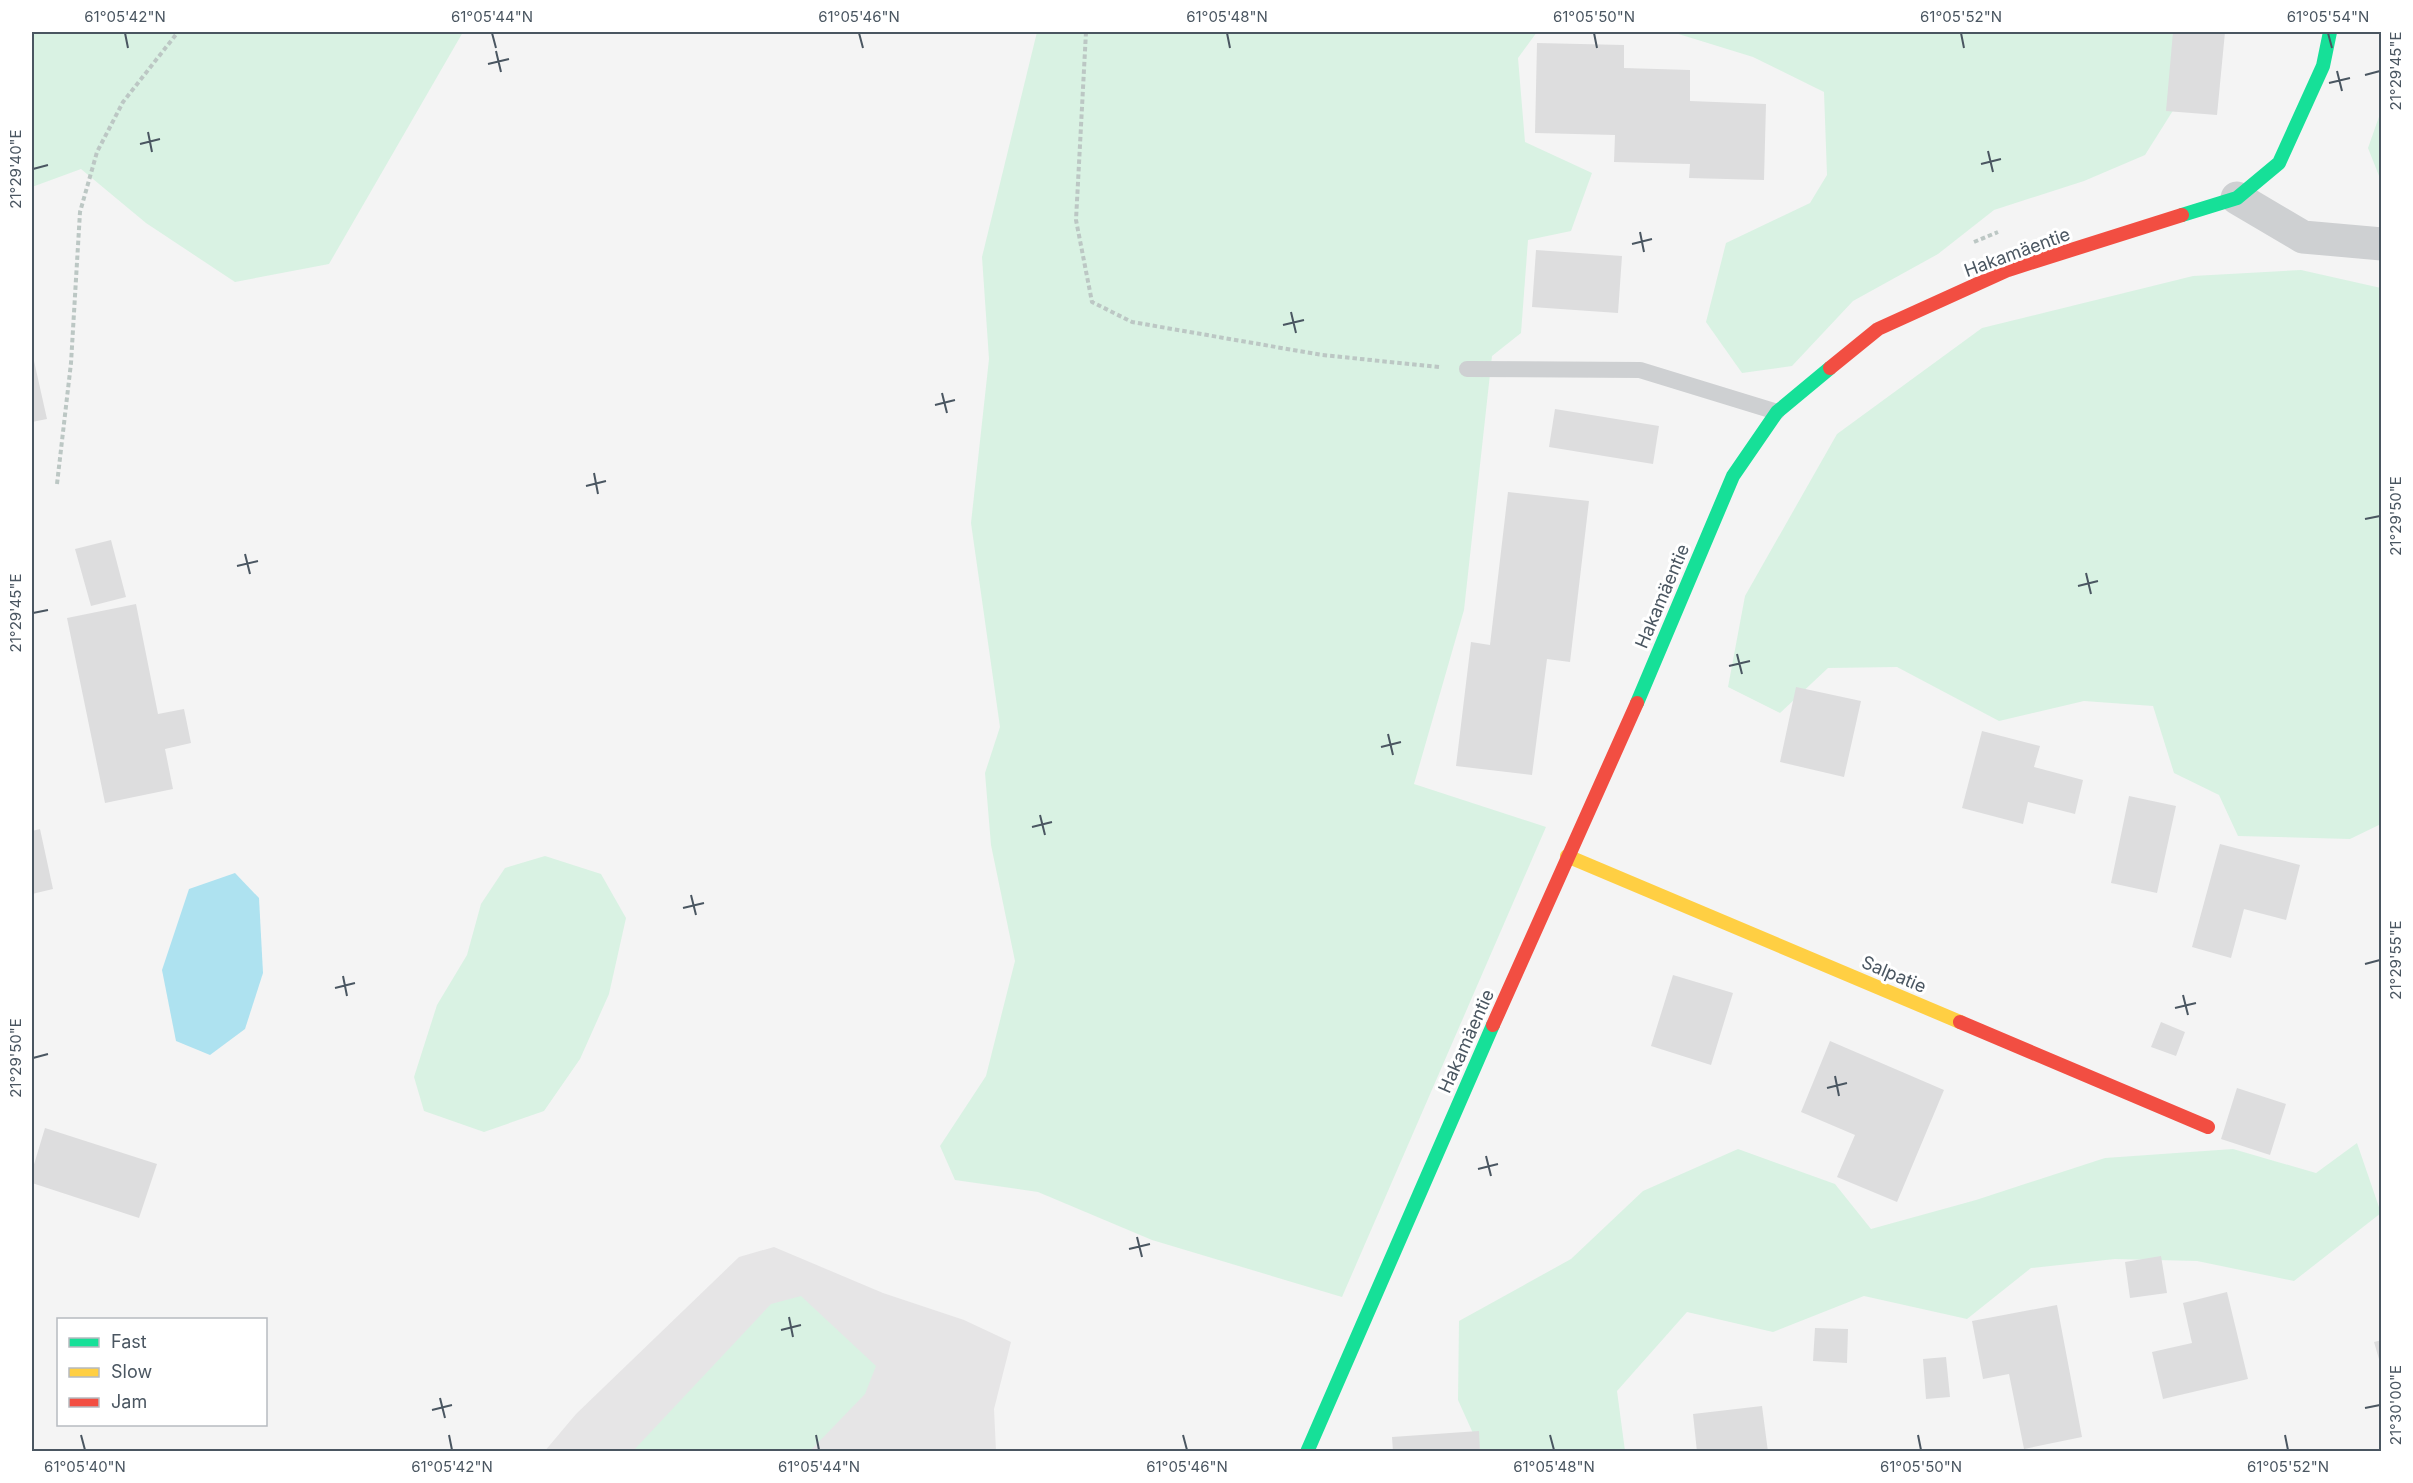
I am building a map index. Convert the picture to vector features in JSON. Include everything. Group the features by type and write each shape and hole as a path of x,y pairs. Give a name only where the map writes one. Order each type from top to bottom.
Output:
{"street":[{"name":"Hakamäentie","path":"1307,1452 1567,856 1637,703 1733,476 1777,412 1878,329 2008,270 2237,198 2279,163 2323,66 2331,32"},
{"path":"2237,198 2303,237 2382,244"},
{"name":"Salpatie","path":"1567,856 2208,1126"}],"lane":[{"path":"1467,369 1640,370 1777,412"}],"path":[{"path":"57,484 71,363 80,212 97,152 123,102 178,32"},
{"path":"1086,32 1076,220 1092,302 1132,322 1232,341 1322,355 1467,369"},
{"path":"1968,246 1989,234 2000,232"}],"shaded area":[{"path":"774,1247 883,1293 964,1320 1011,1342 994,1409 996,1451 544,1452 576,1414 739,1257"}],"green space":[{"path":"32,32 463,32 329,264 235,282 146,223 81,169 32,187"},
{"path":"1037,32 1537,32 1518,58 1525,142 1592,173 1571,231 1528,240 1521,333 1492,356 1464,610 1414,784 1546,827 1342,1297 1152,1240 1038,1192 955,1180 940,1146 986,1076 1015,961 991,845 985,773 1000,727 971,523 989,359 982,257"},
{"path":"1672,32 2174,32 2179,101 2145,155 2084,181 1994,210 1938,254 1853,301 1792,366 1742,373 1706,322 1726,243 1810,203 1827,175 1824,92 1753,57"},
{"path":"2382,111 2381,181 2368,148"},
{"path":"2301,270 2381,288 2381,824 2350,839 2238,836 2219,795 2174,773 2153,706 2084,701 1999,721 1897,667 1828,668 1780,713 1728,687 1745,596 1837,434 1982,328 2193,276"},
{"path":"545,856 601,874 626,918 609,994 580,1059 544,1111 484,1132 424,1111 414,1077 437,1005 467,955 481,904 505,868"},
{"path":"2357,1143 2381,1213 2294,1281 2197,1261 2115,1259 2031,1268 1967,1319 1864,1296 1773,1332 1687,1312 1617,1391 1625,1451 1481,1451 1458,1400 1459,1321 1571,1259 1643,1191 1738,1149 1835,1184 1871,1229 1976,1200 2105,1158 2233,1149 2316,1173"},
{"path":"801,1296 876,1366 865,1394 810,1451 633,1451 771,1304"}],"water":[{"path":"235,873 259,898 263,973 245,1029 210,1055 176,1041 162,970 189,889"}],"building":[{"path":"2173,32 2225,32 2217,115 2166,111"},
{"path":"1537,43 1624,45 1624,68 1690,70 1690,101 1766,104 1764,180 1689,178 1690,164 1614,162 1615,135 1535,133"},
{"path":"1536,250 1622,256 1618,313 1532,307"},
{"path":"32,352 47,419 32,422"},
{"path":"1555,409 1659,426 1653,464 1549,447"},
{"path":"1508,492 1589,501 1570,662 1547,659 1532,775 1456,766 1471,642 1490,645"},
{"path":"111,540 126,597 91,606 75,549"},
{"path":"136,604 158,714 184,709 191,743 165,749 173,789 105,803 67,618"},
{"path":"1796,687 1861,701 1844,777 1780,762"},
{"path":"1982,731 2040,746 2034,767 2083,780 2075,814 2028,802 2023,824 1962,808"},
{"path":"2129,796 2176,806 2157,893 2111,883"},
{"path":"40,829 53,889 32,894 32,831"},
{"path":"2220,844 2300,865 2286,920 2244,909 2231,958 2192,947"},
{"path":"1673,975 1733,993 1711,1065 1651,1046"},
{"path":"2161,1022 2185,1032 2176,1056 2151,1047"},
{"path":"1830,1041 1944,1090 1897,1202 1837,1177 1855,1135 1801,1112"},
{"path":"2237,1088 2286,1104 2270,1155 2221,1139"},
{"path":"45,1128 157,1164 139,1218 32,1183 32,1171"},
{"path":"2161,1256 2167,1293 2130,1298 2125,1262"},
{"path":"2227,1292 2248,1379 2163,1399 2152,1352 2192,1343 2183,1303"},
{"path":"2057,1305 2082,1437 2024,1449 2009,1374 1983,1379 1972,1321"},
{"path":"1815,1328 1848,1329 1847,1363 1813,1361"},
{"path":"2382,1340 2382,1366 2381,1366 2374,1342"},
{"path":"1946,1357 1950,1397 1926,1399 1923,1359"},
{"path":"1762,1406 1768,1452 1697,1452 1693,1414"},
{"path":"1479,1431 1480,1452 1393,1452 1392,1437"}],"traffic: fast":[{"path":"2182,215 2237,198 2279,163 2323,66 2330,32"},
{"path":"1637,703 1733,476 1777,412 1830,368"},
{"path":"1307,1452 1493,1025"}],"traffic: slow":[{"path":"1567,856 1960,1022"}],"traffic: jam":[{"path":"1830,368 1878,329 2008,270 2182,215"},
{"path":"1493,1025 1637,703"},
{"path":"1960,1022 2208,1127"}]}
